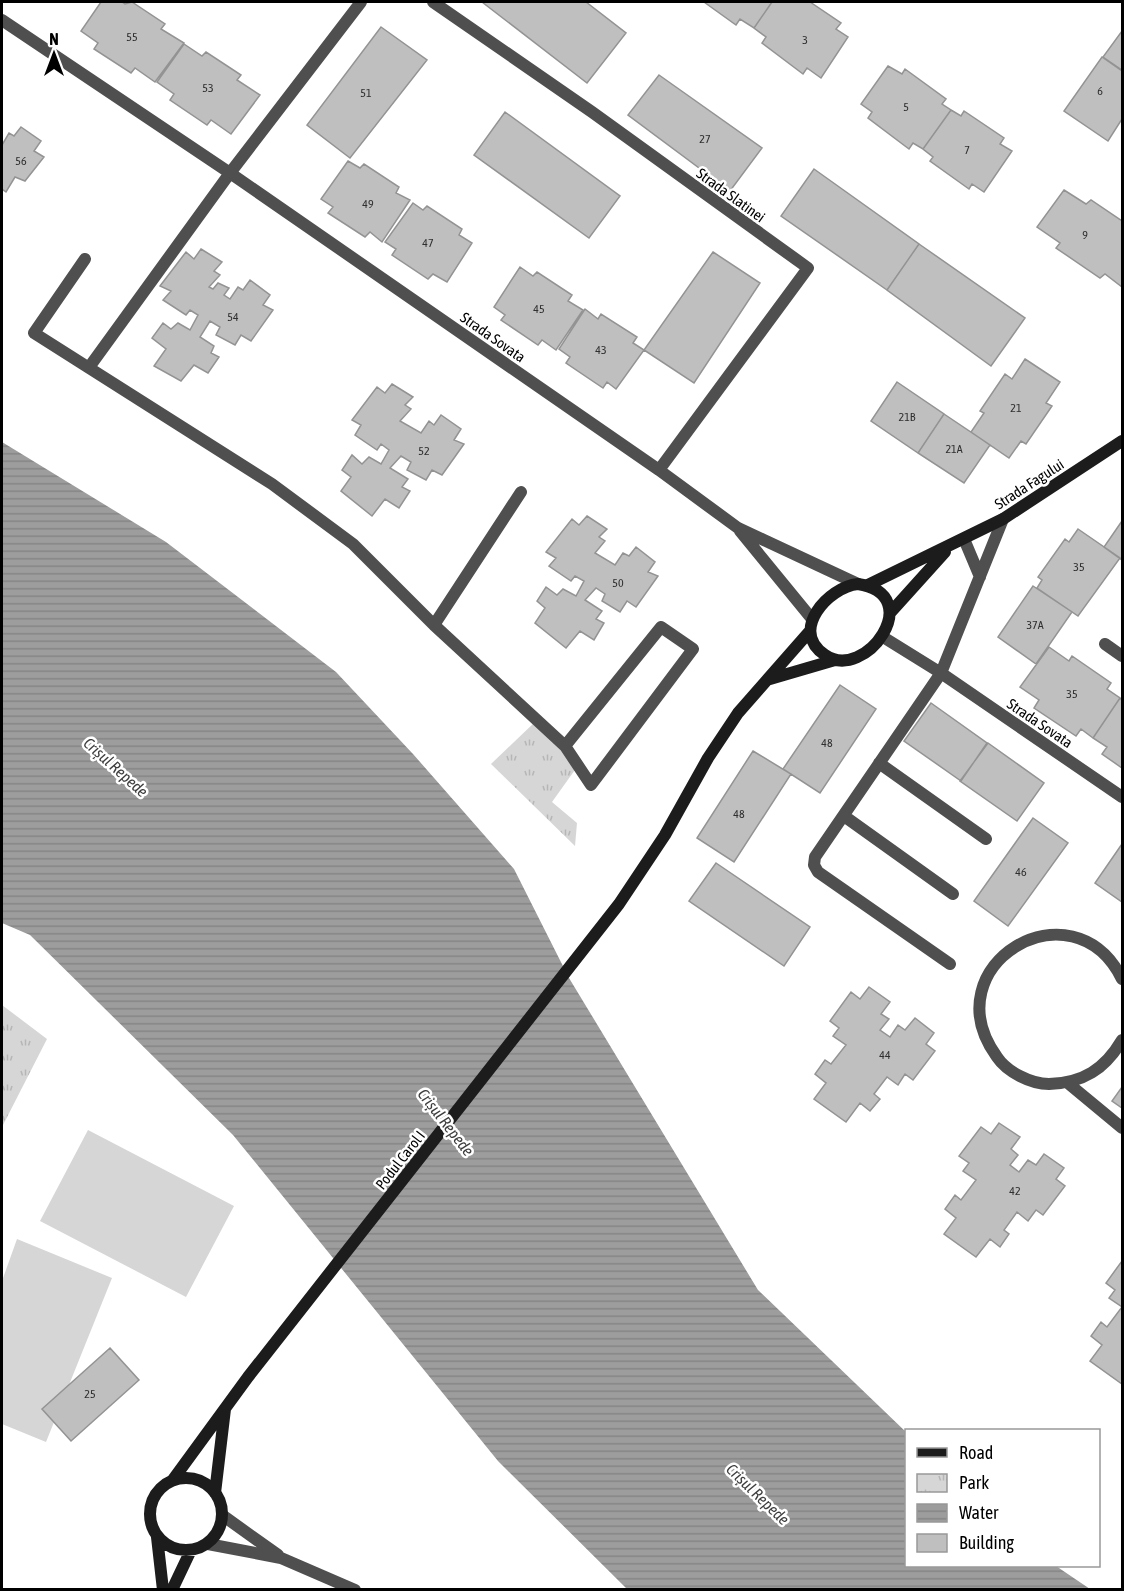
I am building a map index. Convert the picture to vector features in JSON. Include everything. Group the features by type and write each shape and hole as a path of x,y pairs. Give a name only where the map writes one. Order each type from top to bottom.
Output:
{"street":[{"path":"90,366 230,173 361,2"},
{"name":"Strada Slatinei","path":"433,2 592,111 808,268 659,470"},
{"name":"Strada Sovata","path":"2,20 230,173 659,470 738,528 863,585"},
{"path":"85,259 34,333 90,366 272,484 353,544 434,625 565,746 591,785 693,649 661,627 565,746"},
{"name":"Strada Fagului","path":"769,680 837,590 863,585 949,547 1003,519 1122,441"},
{"path":"434,625 521,492"},
{"path":"950,964 818,872 814,865 815,857 941,673 1003,519"},
{"name":"Strada Sovata","path":"738,528 811,625"},
{"path":"964,539 980,577"},
{"name":"Strada Fagului","path":"883,637 887,630 890,613 949,547"},
{"path":"863,585 883,596 890,613"},
{"path":"811,625 818,649 835,660"},
{"path":"769,680 835,660 854,659 883,637"},
{"name":"Strada Sovata","path":"883,637 941,673 1122,797"},
{"path":"1105,644 1122,656"},
{"name":"Podul Carol I","path":"172,1481 248,1377 619,904 665,835 708,758 738,713 769,680"},
{"path":"879,763 986,839"},
{"path":"844,816 953,894"},
{"path":"1122,979 1115,965 1097,947 1074,937 1050,934 1026,940 1005,953 989,971 980,994 979,1019 986,1042 1001,1062 1020,1077 1044,1084 1069,1083 1092,1074 1111,1058 1122,1040"},
{"path":"1069,1083 1122,1128"},
{"path":"208,1544 220,1527 222,1515 215,1493 223,1442 225,1407"},
{"path":"163,1590 157,1538 149,1516 151,1504 161,1488 172,1481 184,1478 197,1480 215,1493"},
{"path":"222,1515 281,1558"},
{"path":"157,1538 167,1546 191,1550 208,1544 281,1558 356,1590"},
{"path":"172,1590 191,1550"}],"green space":[{"path":"536,721 577,767 552,802 577,823 575,846 491,764"},
{"path":"2,1005 47,1039 2,1127"},
{"path":"88,1130 234,1206 186,1297 40,1221"},
{"path":"17,1239 112,1278 46,1442 2,1424 2,1281"}],"water":[{"name":"Crișul Repede","path":"2,442 166,542 336,672 413,754 514,869 569,978 758,1290 905,1431 905,1567 1057,1567 1090,1589 627,1589 498,1461 233,1135 30,935 2,923"}],"building":[{"path":"101,2 125,4 132,2 165,24 161,29 184,43 155,82 135,68 131,73 94,49 98,43 81,31"},
{"path":"482,2 586,2 626,33 587,83"},
{"path":"704,2 772,2 754,28 740,19 736,25"},
{"path":"772,2 810,2 841,23 836,29 848,37 821,78 807,68 803,74 762,43 766,37 754,28"},
{"path":"381,27 427,60 350,158 307,125"},
{"path":"1122,31 1122,70 1103,57"},
{"path":"184,44 202,56 206,52 241,75 237,80 260,95 231,134 211,120 207,125 170,100 174,94 157,82"},
{"path":"1102,57 1122,71 1122,119 1108,141 1064,111"},
{"path":"888,66 902,74 905,69 946,99 942,104 951,110 923,149 913,143 909,149 868,118 872,112 861,104"},
{"path":"659,75 762,148 730,191 628,115"},
{"path":"951,110 961,116 964,111 1004,138 1000,144 1012,151 984,192 972,184 969,189 930,161 933,157 923,149"},
{"path":"505,112 620,196 589,238 474,155"},
{"path":"21,127 41,141 34,151 44,157 25,181 15,177 6,192 2,189 2,145 9,133 14,136"},
{"path":"348,161 360,168 364,164 399,187 396,193 410,200 382,242 370,232 365,237 328,213 333,207 321,199"},
{"path":"814,169 919,244 887,290 781,216"},
{"path":"1064,190 1086,204 1091,200 1122,221 1122,287 1105,274 1100,278 1056,248 1060,243 1037,227"},
{"path":"413,203 423,210 427,206 462,229 459,235 472,243 447,282 433,274 428,279 392,255 396,249 385,242"},
{"path":"919,244 1025,318 991,366 887,290"},
{"path":"201,249 222,262 214,271 220,275 209,287 213,289 218,283 229,288 224,295 230,299 238,287 243,290 250,280 270,295 263,305 273,310 251,341 241,335 235,345 216,335 220,327 210,321 200,337 214,346 211,353 219,357 208,373 194,365 181,381 154,366 166,349 152,338 163,323 171,329 178,323 190,330 198,315 190,310 186,315 163,300 171,291 160,286 186,252 194,259"},
{"path":"713,252 760,283 694,383 644,350"},
{"path":"520,267 533,276 537,272 572,295 568,301 583,310 556,350 542,340 538,345 501,320 505,315 494,307"},
{"path":"585,309 598,319 601,314 637,337 633,343 644,350 616,389 607,382 603,388 566,363 570,357 559,349"},
{"path":"1025,359 1060,382 1046,403 1052,406 1026,444 1021,441 1009,458 971,432 984,413 980,411 1005,374 1012,379"},
{"path":"897,382 944,414 918,453 871,421"},
{"path":"392,384 413,397 405,405 411,409 400,421 421,433 429,421 434,425 441,415 461,429 454,440 464,444 442,475 432,470 426,480 407,470 411,462 401,456 390,468 408,479 402,487 410,491 399,508 385,499 372,516 341,491 351,477 342,470 352,455 362,464 369,457 381,464 389,450 381,444 377,450 355,435 361,425 352,420 377,387 385,393"},
{"path":"944,414 990,445 964,483 918,453"},
{"path":"587,516 607,529 599,537 605,541 595,553 615,565 623,553 629,556 636,547 655,562 648,572 658,576 636,607 627,601 620,612 602,601 605,594 596,588 585,600 602,611 596,619 604,623 594,640 580,631 566,648 535,623 545,608 537,601 546,587 557,595 563,589 576,596 584,581 575,576 571,581 549,566 556,558 546,552 572,519 579,525"},
{"path":"1122,521 1122,560 1104,547"},
{"path":"1078,529 1120,558 1078,616 1037,588 1042,580 1038,577 1065,539 1069,542"},
{"path":"1033,586 1072,612 1036,664 998,637"},
{"path":"1049,647 1069,661 1072,656 1111,683 1107,689 1120,698 1093,738 1081,729 1076,736 1034,708 1039,700 1020,687"},
{"path":"840,685 876,709 820,793 783,769"},
{"path":"1120,698 1122,700 1122,768 1102,754 1107,747 1093,738"},
{"path":"931,703 987,743 961,781 904,741"},
{"path":"988,743 1044,783 1017,821 960,781"},
{"path":"753,751 791,774 734,862 697,838"},
{"path":"1033,818 1068,843 1008,926 974,901"},
{"path":"1122,844 1122,902 1095,883"},
{"path":"716,863 810,927 784,966 689,901"},
{"path":"869,987 890,1002 881,1014 889,1019 880,1030 890,1037 898,1025 905,1030 915,1018 934,1033 926,1044 935,1051 913,1080 905,1074 898,1085 887,1077 874,1094 880,1099 870,1111 860,1103 846,1122 814,1099 826,1083 815,1074 825,1060 831,1064 846,1045 833,1036 839,1028 830,1021 851,992 860,999"},
{"path":"1122,1087 1122,1108 1112,1101"},
{"path":"999,1123 1020,1137 1011,1149 1018,1155 1010,1165 1019,1172 1028,1160 1036,1165 1044,1154 1064,1168 1056,1179 1065,1186 1043,1215 1036,1210 1028,1221 1017,1212 1004,1230 1009,1234 1000,1247 990,1239 976,1257 944,1234 956,1218 945,1209 955,1195 961,1200 976,1180 963,1171 969,1163 959,1156 981,1127 991,1134"},
{"path":"1122,1261 1122,1307 1109,1298 1115,1290 1106,1283"},
{"path":"1122,1307 1122,1384 1090,1361 1102,1345 1091,1336 1101,1322 1107,1327"},
{"path":"110,1348 139,1380 71,1441 42,1409"}]}
